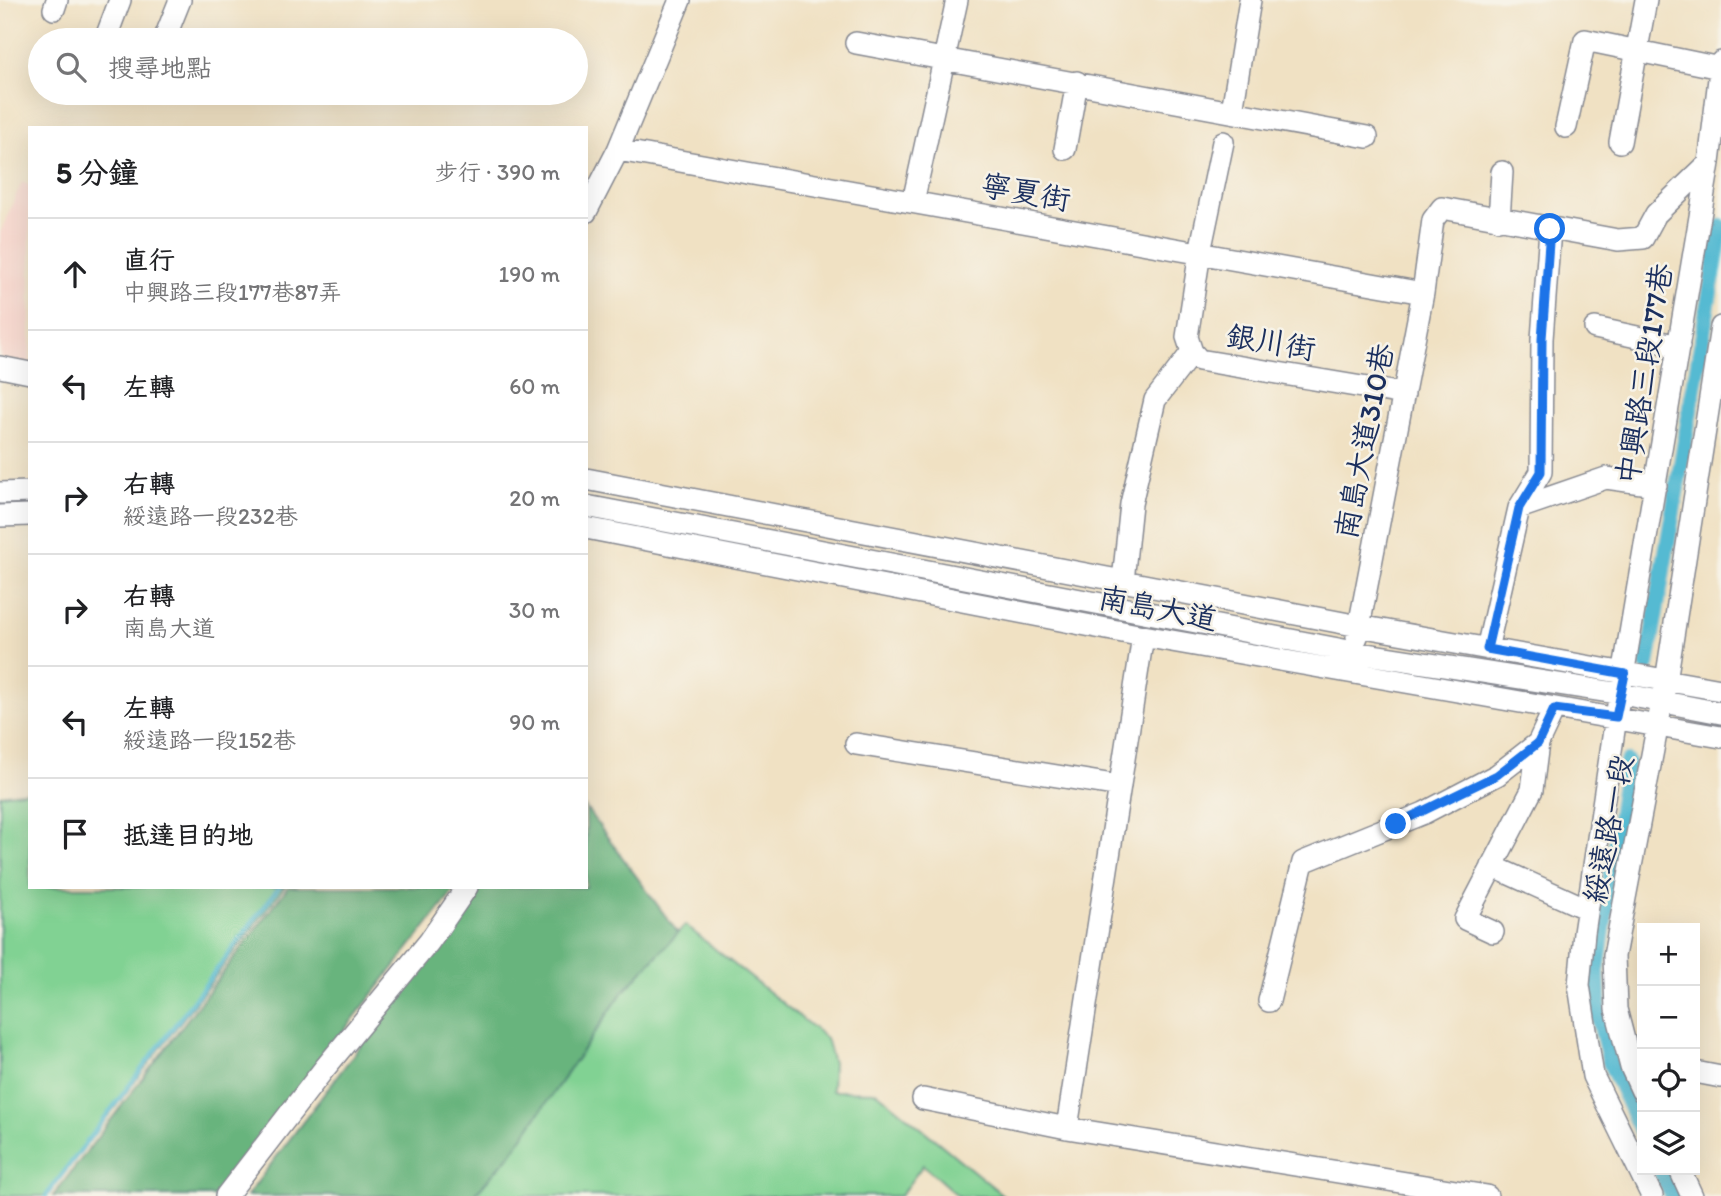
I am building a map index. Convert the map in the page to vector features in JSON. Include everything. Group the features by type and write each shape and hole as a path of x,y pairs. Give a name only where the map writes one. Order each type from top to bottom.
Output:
{"street":[{"path":"110,28 120,0"},
{"path":"169,28 180,0"},
{"path":"588,208 618,150 680,0"},
{"path":"913,202 957,0"},
{"path":"1232,111 1250,0"},
{"path":"1620,142 1646,0"},
{"path":"1566,127 1585,40 1637,52 1721,65"},
{"path":"856,43 1367,137"},
{"name":"中興路三段177巷","path":"1651,1196 1593,1076 1579,985 1587,909 1616,717 1709,163 1721,65"},
{"path":"1065,149 1077,82"},
{"name":"銀川街","path":"1223,142 1200,252 1187,337 1192,352 1199,360 1404,394"},
{"name":"寧夏街","path":"618,150 1423,293"},
{"path":"1502,172 1499,220 1618,240 1643,238 1656,214 1709,163"},
{"name":"南島大道310巷","path":"1352,673 1423,293 1433,220 1442,208 1499,220"},
{"path":"1487,649 1519,508 1541,472 1542,339 1550,229"},
{"name":"綏遠路一段","path":"1637,1068 1616,1009 1614,956 1715,424 1721,327"},
{"path":"1595,328 1679,346"},
{"path":"1123,581 1131,504 1155,400 1192,352"},
{"path":"0,367 28,373"},
{"path":"1519,508 1606,478 1656,485"},
{"path":"588,479 1487,649 1623,684 1666,681 1721,690"},
{"path":"0,493 28,492"},
{"name":"南島大道","path":"588,506 1354,652 1623,684 1662,703 1721,713"},
{"path":"0,516 28,515"},
{"name":"南島大道","path":"588,528 1143,636 1721,737"},
{"path":"1067,1128 1143,636"},
{"path":"1493,932 1465,919 1532,790 1538,743 1554,709"},
{"path":"1269,1001 1303,862 1424,813 1497,775 1538,743"},
{"path":"856,744 1120,786"},
{"path":"1492,866 1587,909"},
{"path":"226,1196 324,1069 429,942 466,889"},
{"path":"1700,1073 1721,1077"},
{"path":"923,1099 1067,1128 1487,1196"},
{"path":"1682,1175 1692,1196"}],"shaded area":[{"path":"22,182 28,185 28,363 0,358 0,233"}],"green space":[{"path":"28,791 28,889 282,889 47,1196 0,1196 0,795"},
{"path":"588,811 678,933 622,993 511,1154 473,1196 247,1196 478,889 588,889"},
{"path":"286,889 455,889 214,1196 53,1196"},
{"path":"685,925 826,1038 833,1063 832,1091 877,1092 1004,1196 958,1196 923,1165 900,1196 473,1196 511,1154 622,993"}],"waterway":[{"path":"1647,665 1721,227"},
{"path":"1627,762 1597,971 1599,1019 1610,1063 1637,1122"},
{"path":"46,1196 277,889"},
{"path":"1662,1175 1672,1196"}],"route":[{"path":"1396,824 1424,813 1497,775 1538,743 1554,709 1616,717 1622,694 1625,674 1487,649 1519,508 1541,472 1542,339 1550,229"}]}
